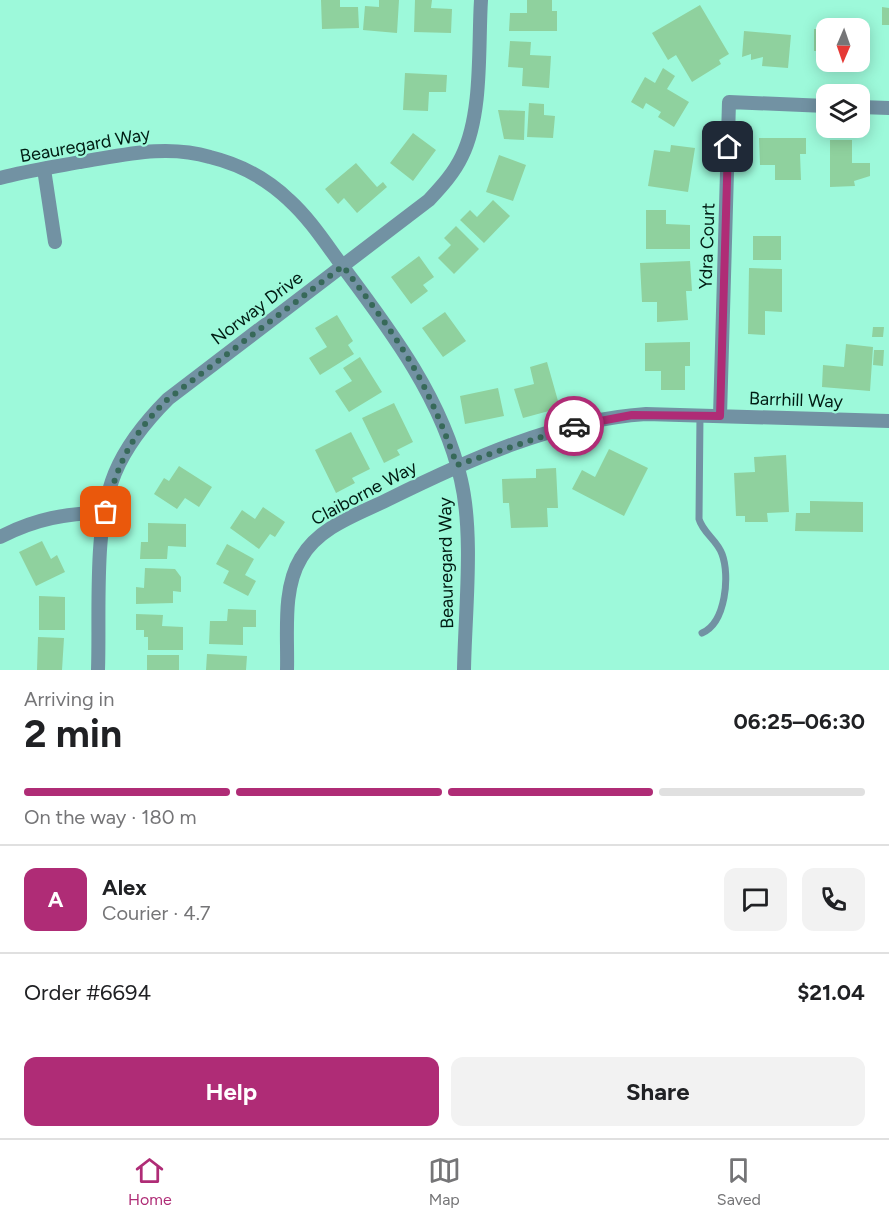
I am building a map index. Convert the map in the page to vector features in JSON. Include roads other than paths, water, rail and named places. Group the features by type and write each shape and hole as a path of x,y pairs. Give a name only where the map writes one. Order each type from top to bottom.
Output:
{"street":[{"name":"Norway Drive","path":"98,670 102,535 114,476 126,451 149,418 168,399 429,200 448,180 462,156 474,115 481,0"},
{"name":"Ydra Court","path":"720,416 729,102 816,106"},
{"path":"870,107 889,108"},
{"name":"Beauregard Way","path":"0,178 157,150 209,156 258,177 280,192 309,220 382,318 409,361 431,400 457,465 467,525 464,670"},
{"path":"44,169 55,242"},
{"name":"Barrhill Way","path":"457,465 591,421 646,414 889,421"},
{"name":"Claiborne Way","path":"287,670 291,582 306,550 333,527 457,465"},
{"path":"0,537 24,524 61,514 106,512"}],"lane":[{"path":"700,415 699,519 701,527 722,552 724,570 721,615 715,625 702,633"}]}
